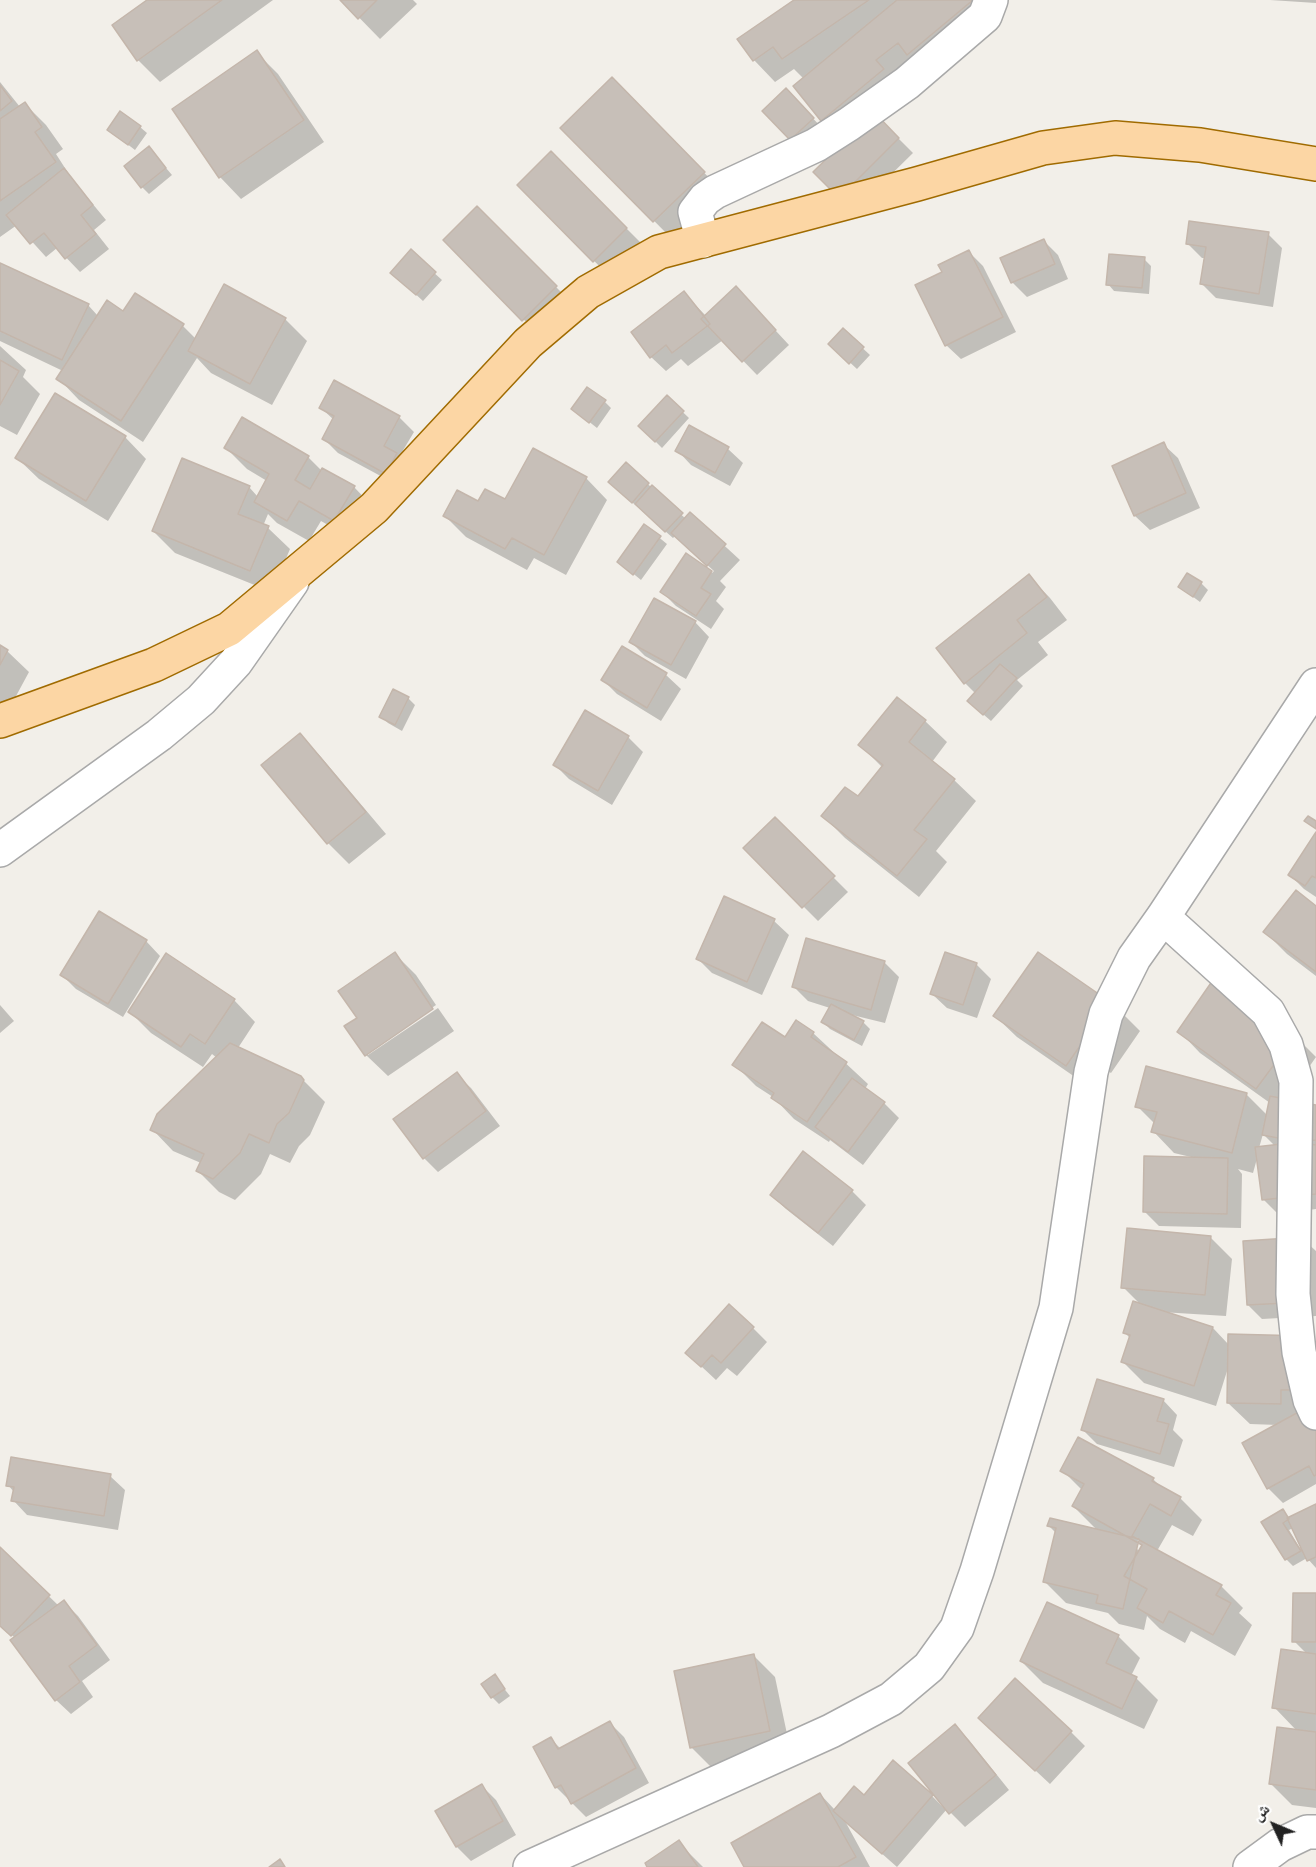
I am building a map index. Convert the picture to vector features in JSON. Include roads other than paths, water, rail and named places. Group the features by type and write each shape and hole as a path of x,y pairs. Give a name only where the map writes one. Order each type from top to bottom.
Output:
{"main road":[{"path":"0,721 154,665 229,629 298,574 374,508 528,343 588,292 659,252 917,184 1042,148 1115,138 1200,145 1316,164"}],"street":[{"path":"703,241 695,212 705,199 715,192 816,145 849,124 907,83 985,16 991,0"},
{"path":"0,850 159,735 201,700 236,662 298,574"},
{"path":"530,1867 831,1731 881,1704 929,1667 957,1629 977,1571 1056,1308 1091,1072 1106,1014 1134,958 1315,688"},
{"path":"1163,917 1268,1012 1286,1045 1296,1081 1293,1294 1299,1352 1310,1400 1316,1413"},
{"path":"1250,1867 1280,1845 1307,1833 1316,1832"}]}
